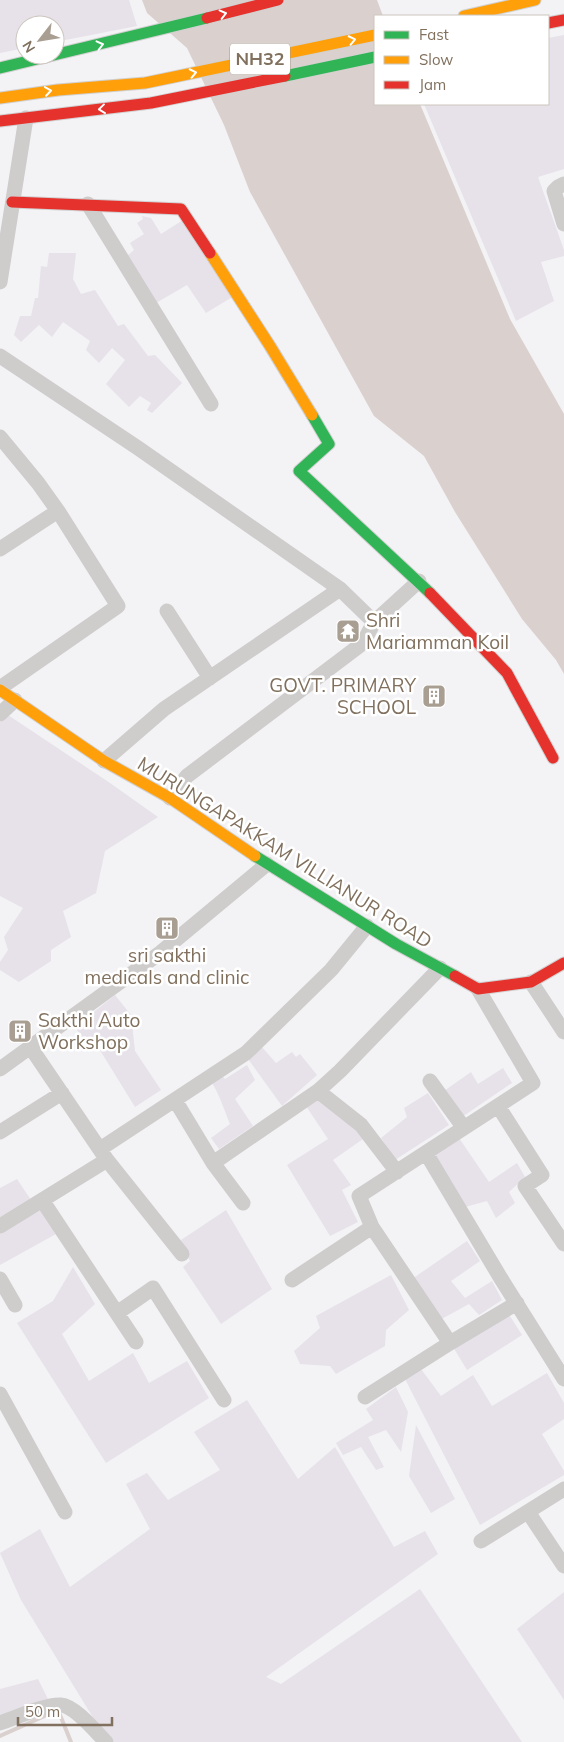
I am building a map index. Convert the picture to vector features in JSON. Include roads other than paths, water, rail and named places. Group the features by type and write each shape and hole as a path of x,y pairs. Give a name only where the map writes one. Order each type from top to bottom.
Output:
{"main road":[{"path":"0,68 125,39 278,0"},
{"path":"469,15 534,0"},
{"path":"549,23 564,20"},
{"name":"NH32","path":"0,98 58,90 145,82 374,35"},
{"name":"NH32","path":"0,121 150,103 374,57"},
{"path":"12,202 181,209 270,346 329,444 299,471 419,581 507,673 553,758"},
{"name":"MURUNGAPAKKAM VILLIANUR ROAD","path":"0,689 104,761 170,798 267,864 367,926 478,989"},
{"path":"478,989 531,982 564,963"}],"street":[{"path":"0,282 26,118"},
{"path":"564,184 558,186 554,191 564,224"},
{"path":"88,204 211,404"},
{"path":"0,356 130,443 340,590 374,622"},
{"path":"0,437 38,483 58,511 118,606 0,689"},
{"path":"0,549 58,511"},
{"path":"170,798 187,776 363,643 374,622 419,581"},
{"path":"104,761 164,709 340,590"},
{"path":"167,611 210,678"},
{"path":"0,714 15,700"},
{"path":"0,1069 160,953 267,864"},
{"path":"0,1226 42,1200 175,1100 246,1053 331,970 367,926"},
{"path":"213,1163 318,1091 340,1071 440,968"},
{"path":"531,982 564,1032"},
{"path":"450,1343 372,1228 359,1196 532,1082 478,989"},
{"path":"31,1048 104,1154 182,1254"},
{"path":"430,1081 464,1128"},
{"path":"318,1091 361,1125 397,1172"},
{"path":"0,1132 62,1093"},
{"path":"175,1100 213,1163 244,1203"},
{"path":"498,1106 542,1175 525,1186 564,1244"},
{"path":"426,1153 564,1379"},
{"path":"42,1200 136,1342"},
{"path":"292,1280 372,1228"},
{"path":"0,1279 15,1305"},
{"path":"117,1312 153,1288 224,1400"},
{"path":"366,1397 517,1303"},
{"path":"0,1394 65,1512"},
{"path":"481,1542 564,1489"},
{"path":"528,1512 564,1566"},
{"path":"0,1723 46,1708 62,1705 83,1717 106,1742"}],"waterway":[{"path":"0,1736 58,1710 71,1742"}],"place":[{"name":"Shri Mariamman Koil","path":"348,631"},
{"name":"GOVT. PRIMARY SCHOOL","path":"434,696"},
{"name":"sri sakthi medicals and clinic","path":"167,928"},
{"name":"Sakthi Auto Workshop","path":"20,1031"}]}
